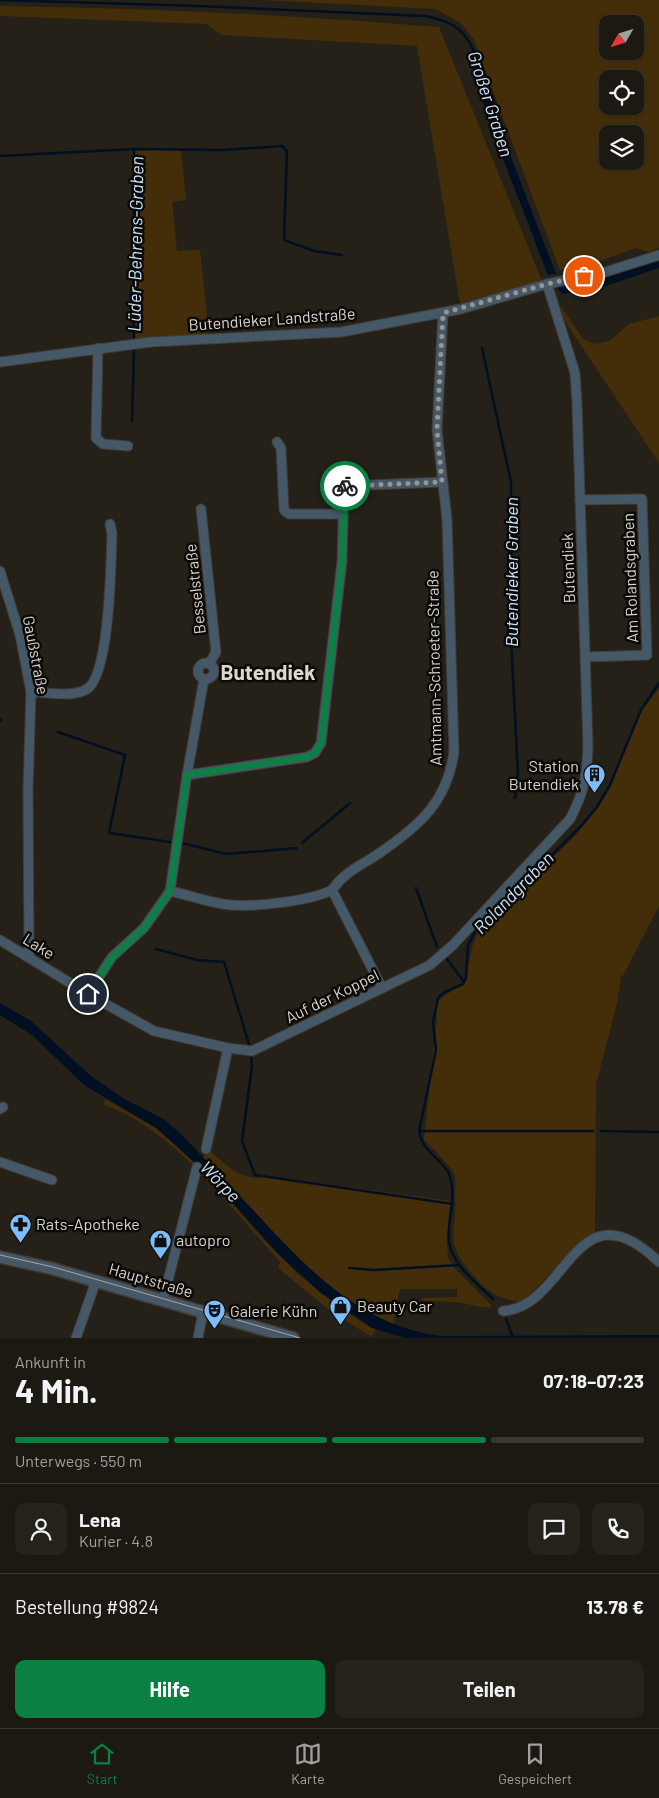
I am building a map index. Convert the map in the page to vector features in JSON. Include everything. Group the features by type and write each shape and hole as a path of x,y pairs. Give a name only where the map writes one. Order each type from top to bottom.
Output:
{"street":[{"name":"Butendieker Landstraße","path":"0,362 152,342 341,332 443,313 547,284 602,273 659,255"},
{"name":"Butendiek","path":"547,284 575,373 586,657 587,778 580,800 570,819 549,844"},
{"name":"Amtmann-Schroeter-Straße","path":"332,890 342,876 381,852 424,818 439,800 451,775 454,752 447,520 437,430 443,313"},
{"path":"98,348 96,438 103,444 128,446"},
{"path":"277,442 282,448 284,510 290,514 343,514"},
{"path":"187,775 307,757 315,753 321,743 337,609 344,486 442,482"},
{"name":"Am Rolandsgraben","path":"580,500 642,499 647,655 586,657"},
{"name":"Besselstraße","path":"170,891 187,775 204,679 213,675 213,669 209,664 216,652 201,510"},
{"path":"30,692 76,693 87,689 95,682 104,648 110,594 112,533 110,524"},
{"name":"Gaußstraße","path":"0,571 20,635 30,692 28,788 29,957"},
{"name":"Auf der Koppel","path":"88,994 154,1031 228,1048 252,1051 430,965 443,955 549,844"},
{"path":"88,994 112,958 144,928 170,891 228,905 248,905 319,896 332,890 382,988"},
{"name":"Lake","path":"0,940 88,994"},
{"path":"206,1149 228,1048"},
{"path":"0,1162 52,1180"},
{"path":"163,1300 197,1167"},
{"path":"503,1312 520,1308 552,1280 584,1244 596,1237 611,1235 633,1241 659,1262"},
{"name":"Hauptstraße","path":"0,1257 30,1262 163,1300 203,1312 257,1333 293,1338"},
{"path":"76,1338 96,1281"},
{"path":"198,1338 203,1312"}],"shaded area":[{"path":"263,0 659,0 659,248 648,252 636,248 595,263 560,270 474,40 461,23 435,9"},
{"path":"0,6 220,13 439,27 542,281 460,303 417,46 221,35 207,24 0,16"},
{"path":"134,149 181,150 186,200 172,202 177,251 200,250 209,335 134,341"},
{"path":"560,305 584,340 597,344 611,340 629,324 659,316 659,463 563,318"},
{"path":"659,689 659,906 623,976 621,975 617,1004 596,1084 595,1233 575,1248 521,1302 494,1294 473,1275 458,1253 454,1236 455,1176 448,1165 424,1139 437,1018 434,1004 465,981 473,944 480,927 574,837 601,804 640,712"},
{"path":"105,1099 156,1128 173,1143 208,1175 256,1231 298,1274 344,1311 372,1328 376,1328 372,1337 346,1321 333,1317 333,1313 278,1268 280,1262 200,1172 154,1132 129,1116 104,1105"},
{"path":"208,1149 234,1171 250,1177 267,1176 451,1201 447,1241 448,1257 456,1270 492,1306 489,1308 455,1302 422,1301 422,1298 457,1297 457,1289 400,1289 393,1324 365,1310 338,1292 290,1251 203,1158"}],"water":[{"path":"475,55 501,131 556,274 548,275 487,117 477,83"},
{"path":"659,261 659,268 597,289 562,294 554,284 561,283 566,288 573,288"},
{"name":"Wörpe","path":"0,1003 31,1021 91,1076 123,1098 165,1120 182,1135 316,1274 338,1292 386,1320 412,1330 441,1336 659,1335 659,1338 405,1338 372,1328 321,1293 278,1254 208,1175 156,1128 84,1085 32,1035 0,1015"}],"waterway":[{"name":"Großer Graben","path":"0,0 200,6 426,16 444,21 457,28 468,40 476,57"},
{"name":"Lüder-Behrens-Graben","path":"134,341 134,149 225,150 282,146 287,151 284,240 314,251 342,255"},
{"path":"0,156 134,149"},
{"name":"Butendieker Graben","path":"482,348 511,482 511,638 518,775 515,798"},
{"name":"Lüder-Behrens-Graben","path":"132,421 134,350"},
{"name":"Rolandgraben","path":"493,1299 466,1274 451,1251 449,1226 452,1192 449,1174 429,1151 421,1139 419,1131 436,1050 433,1023 438,998 443,993 463,984 466,978 468,945 475,932 581,826 597,807 610,785 641,710 659,683"},
{"path":"58,732 125,755 109,833 170,842"},
{"path":"302,843 350,803"},
{"path":"182,843 226,854 297,848"},
{"path":"416,888 437,947"},
{"path":"156,949 197,960 224,962 249,1044"},
{"path":"447,959 464,982"},
{"path":"251,1057 252,1066 242,1141 255,1175 453,1204"},
{"path":"419,1131 593,1131"},
{"path":"601,1131 659,1132"},
{"path":"349,1268 374,1270 459,1265"},
{"name":"Rolandgraben","path":"506,1319 513,1338"}],"tram line":[{"path":"0,1255 53,1267 300,1338"}],"way so far":[{"path":"345,486 442,482 437,430 443,313 547,284 584,276"}],"place":[{"name":"Station Butendiek","path":"595,794"},
{"name":"Rats-Apotheke","path":"20,1243"},
{"name":"autopro","path":"160,1259"},
{"name":"Beauty Car","path":"341,1325"},
{"name":"Galerie Kühn","path":"214,1330"}],"district":[{"name":"Butendiek","path":"268,673"}],"route":[{"path":"88,994 102,970 144,928 170,891 187,775 307,757 315,753 321,743 342,561 345,486"}]}
